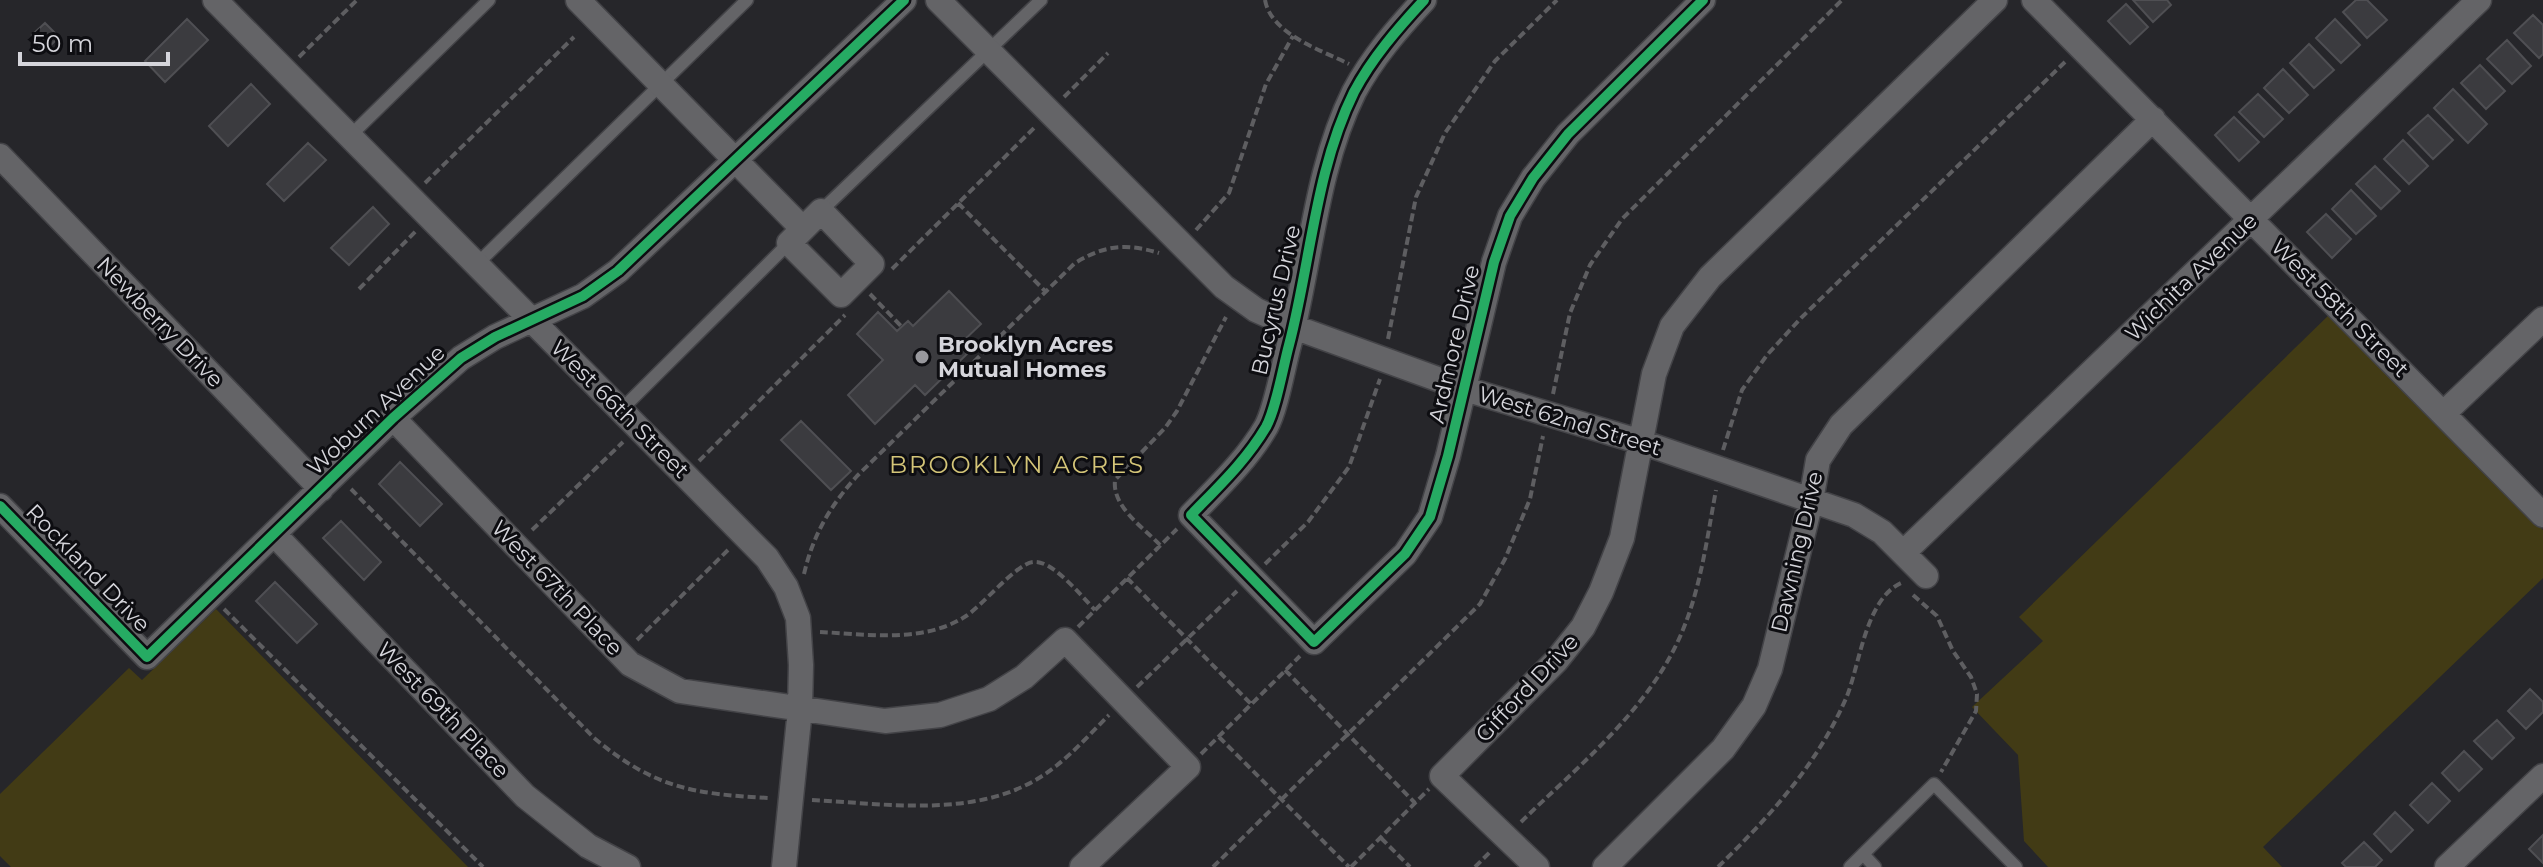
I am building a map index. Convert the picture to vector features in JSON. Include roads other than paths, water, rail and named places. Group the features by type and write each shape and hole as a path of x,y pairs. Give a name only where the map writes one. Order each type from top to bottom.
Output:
{"street":[{"path":"578,0 734,159 841,295 872,264 821,211 796,236"},
{"name":"Woburn Avenue","path":"147,657 393,418 461,358 532,319 583,296 618,271 904,0"},
{"name":"West 62nd Street","path":"938,0 1224,287 1256,310 1294,327 1465,389 1641,442 1854,515 1882,532 1926,576"},
{"name":"Bucyrus Drive","path":"1252,580 1191,515 1238,466 1267,425 1294,327 1320,194 1334,142 1355,91 1391,35 1424,0"},
{"name":"Ardmore Drive","path":"1252,580 1314,642 1405,554 1430,517 1465,389 1494,262 1510,216 1533,178 1568,134 1703,0"},
{"name":"Gifford Drive","path":"1537,867 1442,776 1556,661 1583,627 1601,592 1622,538 1654,374 1678,317 1710,277 1995,0"},
{"name":"Wichita Avenue","path":"1903,553 2479,0"},
{"name":"West 66th Street","path":"222,2 767,558 786,587 798,618 800,709 784,867"},
{"name":"West 58th Street","path":"2049,5 2081,47 2543,515"},
{"name":"Dawning Drive","path":"1605,867 1723,749 1754,706 1770,669 1818,460 1841,425 2153,119"},
{"name":"Newberry Drive","path":"0,156 321,489"},
{"path":"2444,413 2543,319"},
{"name":"West 67th Place","path":"393,418 630,664 680,691 800,709"},
{"name":"Rockland Drive","path":"0,506 147,657"},
{"name":"West 69th Place","path":"274,534 525,796 588,846 628,867"},
{"path":"800,709 885,721 940,715 989,699 1024,677 1065,640 1188,767 1082,867"},
{"path":"2447,867 2543,776"}],"lane":[{"path":"350,136 489,0"},
{"path":"477,264 747,0"},
{"path":"821,211 1041,0"},
{"path":"621,410 796,236"},
{"path":"1850,867 1934,784 2016,867"},
{"path":"1863,854 1875,867"}],"place":[{"name":"Brooklyn Acres Mutual Homes","path":"922,357"}],"district":[{"name":"BROOKLYN ACRES","path":"1017,464"}]}
